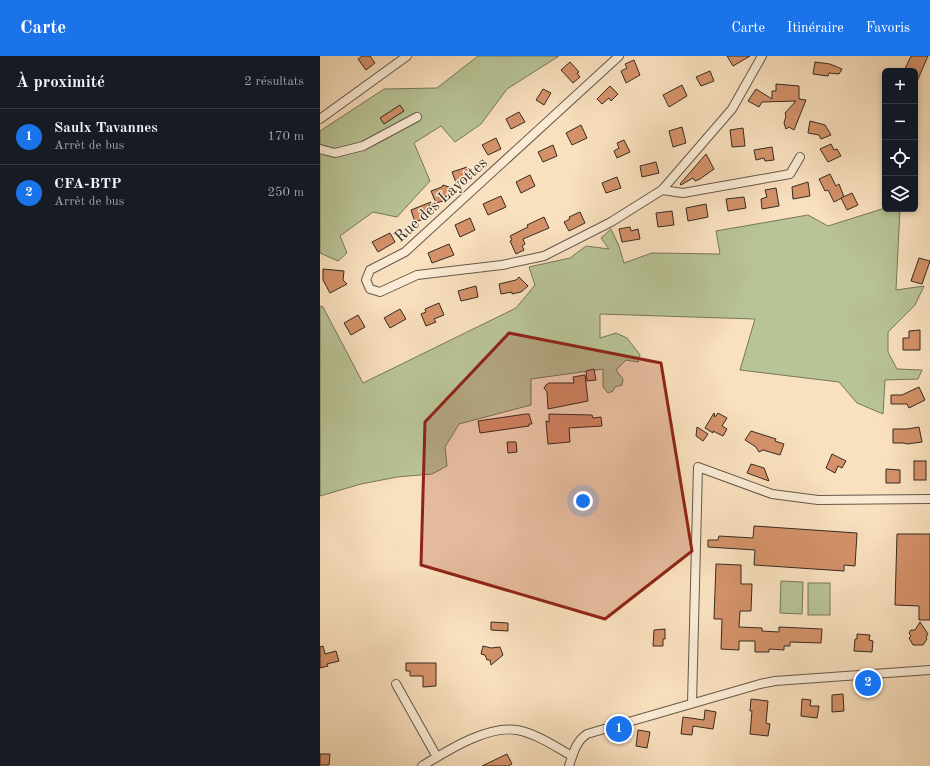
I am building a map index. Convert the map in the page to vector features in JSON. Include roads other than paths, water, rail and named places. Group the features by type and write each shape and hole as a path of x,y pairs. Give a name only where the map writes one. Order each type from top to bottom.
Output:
{"street":[{"path":"320,119 407,56"},
{"name":"Rue des Layottes","path":"619,56 405,252 370,270 366,280 370,289 380,292 417,275 502,265 544,256 611,222 662,190 732,109 762,56"},
{"path":"320,149 335,153 363,146 417,117"},
{"path":"662,190 683,193 790,174 800,157"},
{"path":"692,703 698,467 772,494 818,500 930,499"},
{"path":"569,766 572,756 582,737 587,734 760,684 774,681 930,670"},
{"path":"396,684 437,757"},
{"path":"422,766 480,735 501,730 517,730 528,733 572,756"}],"place":[{"name":"CFA-BTP","path":"868,683"},
{"name":"Saulx Tavannes","path":"619,729"}]}
